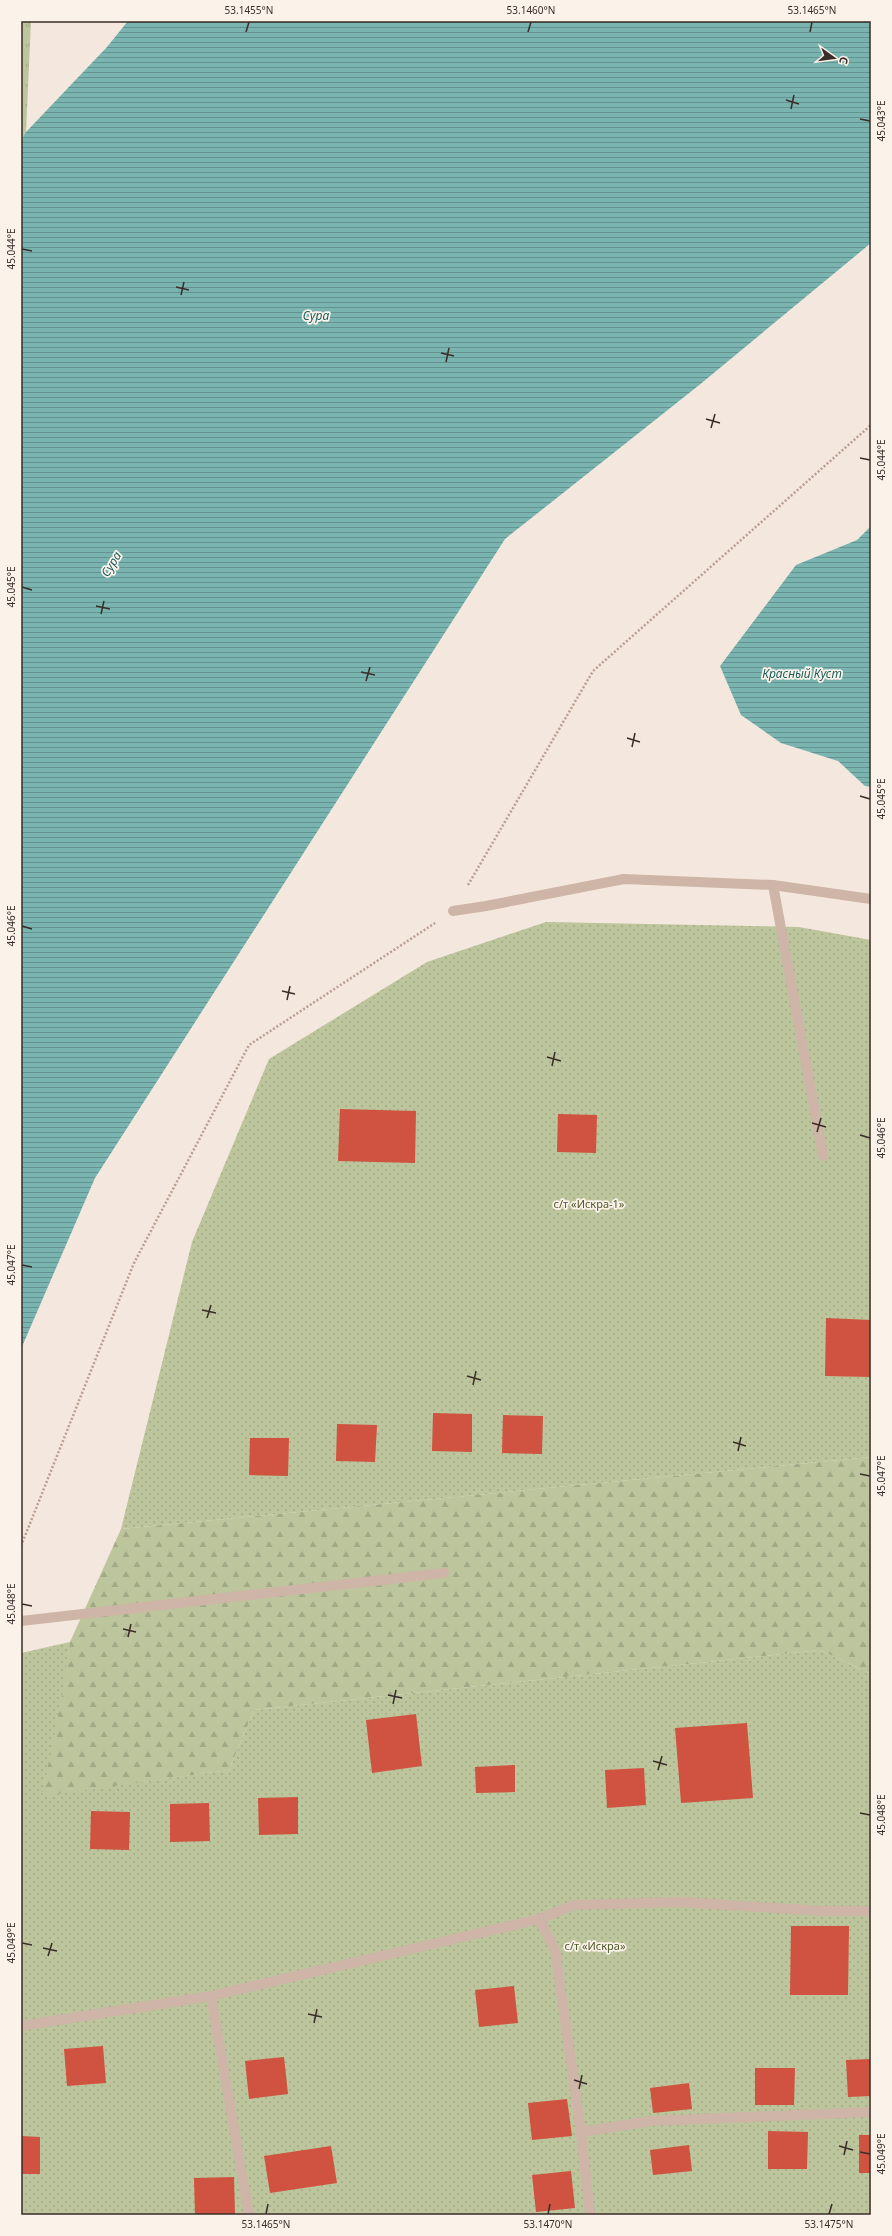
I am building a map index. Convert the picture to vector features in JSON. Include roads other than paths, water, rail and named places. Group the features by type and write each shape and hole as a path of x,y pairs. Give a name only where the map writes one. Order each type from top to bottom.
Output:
{"street":[{"path":"453,911 486,906 624,878 773,885 871,899"},
{"path":"773,885 823,1156"},
{"path":"21,1621 444,1573"},
{"path":"21,2026 211,1996 539,1919 574,1905 679,1902 823,1910 871,1911"},
{"path":"539,1919 555,1950 581,2132 590,2215"},
{"path":"211,1996 249,2215"},
{"path":"581,2132 651,2121 871,2112"}],"water":[{"name":"Сура","path":"128,21 871,21 871,243 698,386 505,539 95,1178 21,1349 21,140 26,132 107,47"},
{"name":"Красный Куст","path":"871,526 871,787 865,786 838,761 781,743 741,715 720,666 796,565 857,540"}],"park label":[{"name":"с/т «Искра-1»","path":"589,1203"},
{"name":"с/т «Искра»","path":"595,1945"}]}
